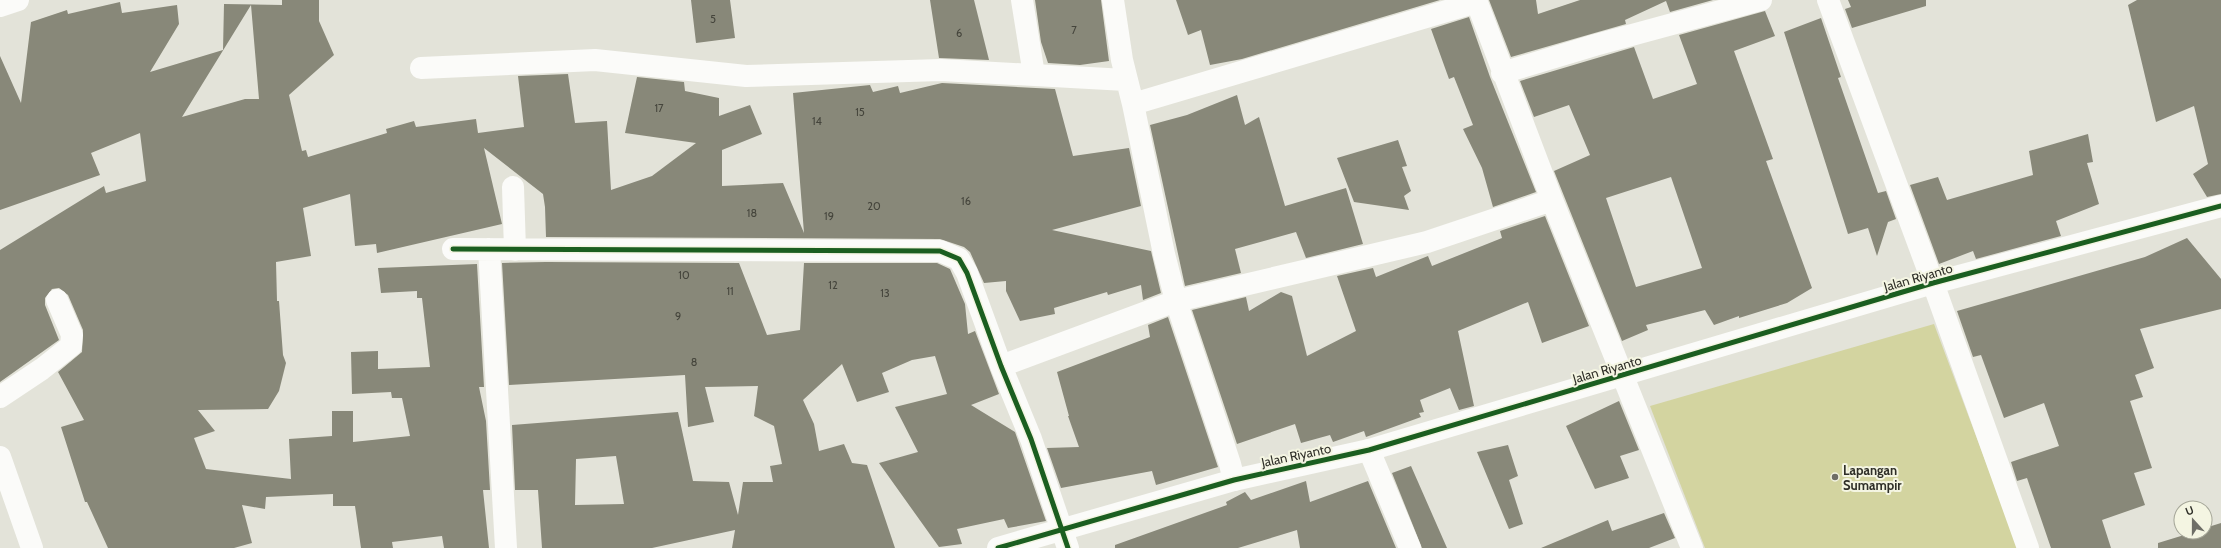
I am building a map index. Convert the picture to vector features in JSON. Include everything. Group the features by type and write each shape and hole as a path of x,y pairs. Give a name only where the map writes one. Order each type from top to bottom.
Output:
{"street":[{"path":"0,6 18,0"},
{"path":"1022,0 1034,76"},
{"path":"1112,0 1126,80 1133,104 1159,231 1176,301 1234,480"},
{"path":"1502,73 1595,45 1761,0"},
{"path":"1828,0 1933,283 2028,548"},
{"path":"1133,104 1477,1 1502,73 1692,548"},
{"path":"421,68 595,60 746,76 941,70 1126,80"},
{"path":"513,187 515,250"},
{"path":"1001,366 1176,301 1427,242 1552,200"},
{"name":"Jalan Riyanto","path":"998,548 1064,539 1234,480 1369,450 1933,283 2221,206"},
{"path":"453,249 940,250 959,259 967,273 1001,366 1031,439 1064,539"},
{"path":"489,249 506,548"},
{"path":"0,397 42,369 71,346 72,335 57,300"},
{"path":"1369,450 1410,548"},
{"path":"0,457 32,548"}],"green space":[{"name":"Lapangan Sumampir","path":"1934,324 2018,548 1705,548 1650,406"}],"building":[{"path":"282,0 319,0 319,21 334,55 289,95 302,151 306,150 308,157 387,133 386,129 414,121 416,127 476,119 478,133 524,127 518,76 568,74 575,123 607,121 611,190 652,176 696,143 625,133 637,77 684,82 685,91 719,98 719,116 750,105 762,134 722,150 722,186 783,183 804,233 793,93 870,85 873,92 898,86 900,93 942,83 1055,89 1073,156 1129,148 1141,206 1052,230 1151,251 1161,293 1143,300 1141,285 1108,295 1107,292 1054,308 1055,314 1020,321 1006,291 1006,281 984,283 970,252 964,247 940,239 546,237 543,194 484,148 502,224 377,253 376,244 355,246 350,194 303,208 311,256 276,262 277,301 279,301 283,355 286,363 279,391 268,409 198,410 215,431 194,438 206,469 291,479 289,439 332,436 332,411 353,411 353,442 410,436 402,398 392,398 391,392 352,394 351,352 378,351 378,369 430,367 422,298 417,298 417,291 381,293 378,268 477,264 484,387 479,387 486,421 490,490 483,490 489,548 444,548 442,536 392,542 393,548 361,548 355,506 333,506 333,494 266,497 265,509 242,505 252,543 234,548 108,548 87,502 85,502 61,427 84,420 58,372 82,352 83,330 68,295 59,288 52,289 45,298 45,305 59,340 0,382 0,250 104,186 106,193 146,181 140,133 91,153 100,175 0,210 0,56 21,103 31,22 67,10 68,14 120,2 122,13 177,5 179,24 150,72 223,50 224,4 282,5","holes":["251,5 259,99 245,99 182,117"]},
{"path":"691,0 730,0 735,38 696,43"},
{"path":"930,0 974,0 989,60 939,58"},
{"path":"1035,0 1101,0 1109,61 1080,65 1048,63 1041,42"},
{"path":"1176,0 1440,0 1242,59 1210,65 1201,30 1188,35"},
{"path":"1489,0 1536,0 1538,14 1580,0 1713,0 1670,12 1666,1 1625,20 1626,24 1511,57"},
{"path":"1848,0 1926,0 1926,6 1852,28 1845,9 1851,7"},
{"path":"2137,0 2221,0 2221,194 2207,197 2193,174 2208,164 2194,106 2156,122 2128,5"},
{"path":"1765,11 1775,36 1734,51 1773,159 1766,161 1812,288 1787,303 1739,318 1739,316 1714,325 1705,310 1646,325 1648,330 1622,341 1554,171 1590,155 1569,105 1534,117 1520,81 1634,47 1653,99 1697,84 1679,35","holes":["1671,177 1702,268 1636,287 1606,198"]},
{"path":"1469,17 1490,77 1536,192 1493,207 1482,168 1463,129 1473,125 1454,77 1449,79 1431,29"},
{"path":"1821,18 1841,77 1838,78 1878,193 1886,191 1896,219 1888,222 1877,256 1868,228 1848,234 1784,32"},
{"path":"1237,95 1245,125 1259,117 1285,206 1346,188 1363,244 1306,258 1296,232 1235,249 1241,273 1185,286 1150,125 1187,115"},
{"path":"2088,134 2093,162 2087,163 2099,204 2056,221 2061,236 1976,259 1973,251 1939,264 1910,185 1938,177 1947,200 2033,175 2029,151"},
{"path":"1398,140 1407,166 1402,167 1411,191 1404,196 1409,210 1354,202 1337,158"},
{"path":"1545,216 1589,326 1542,343 1528,302 1458,331 1474,406 1459,410 1450,388 1420,400 1424,412 1419,413 1421,417 1366,437 1364,431 1333,442 1330,435 1301,443 1295,424 1237,444 1192,310 1246,297 1249,311 1281,292 1292,296 1307,356 1356,331 1337,276 1373,268 1376,277 1428,256 1432,266 1502,238 1500,231"},
{"path":"2187,238 2221,279 2221,309 2140,329 2154,368 2135,375 2143,397 2130,401 2152,468 2134,473 2145,505 2102,520 2111,548 2051,548 2027,478 2017,481 2011,462 2059,446 2044,403 2004,418 1981,355 1973,357 1957,311 2145,257"},
{"path":"502,263 739,263 767,335 800,330 804,263 937,263 950,269 965,304 968,334 975,331 999,394 971,405 1015,432 1046,521 1008,528 1004,519 957,529 962,544 939,547 879,463 918,452 895,407 947,394 935,356 912,360 882,373 889,392 857,402 842,364 803,400 814,424 819,451 844,444 852,463 867,465 895,548 732,548 735,530 652,548 542,548 538,490 515,490 512,425 678,412 693,481 729,482 738,515 743,482 773,482 770,466 782,464 774,426 754,416 758,386 705,387 714,422 688,427 685,375 509,385","holes":["616,456 624,504 575,505 576,459"]},
{"path":"1168,317 1218,467 1156,485 1152,471 1061,488 1047,448 1079,447 1068,416 1057,372 1150,337 1148,325"},
{"path":"1619,401 1639,450 1620,456 1629,478 1595,489 1566,426"},
{"path":"1508,445 1518,476 1509,480 1523,524 1509,529 1477,452"},
{"path":"1411,466 1447,548 1422,548 1392,473"},
{"path":"1306,481 1310,502 1368,481 1396,548 1300,548 1297,530 1238,548 1115,548 1115,545 1227,505 1226,502 1245,492 1251,500"},
{"path":"1664,513 1675,538 1649,548 1541,548 1608,520 1612,531"},
{"path":"2221,523 2221,548 2158,548 2158,543 2173,538 2173,540 2213,540 2213,526"}],"cycle path":[{"path":"998,548 1234,480 1369,450 1933,283 2221,206"},
{"path":"453,249 940,251 959,259 967,273 1001,366 1031,439 1068,548"}],"place":[{"name":"Lapangan Sumampir","path":"1835,477"}]}
